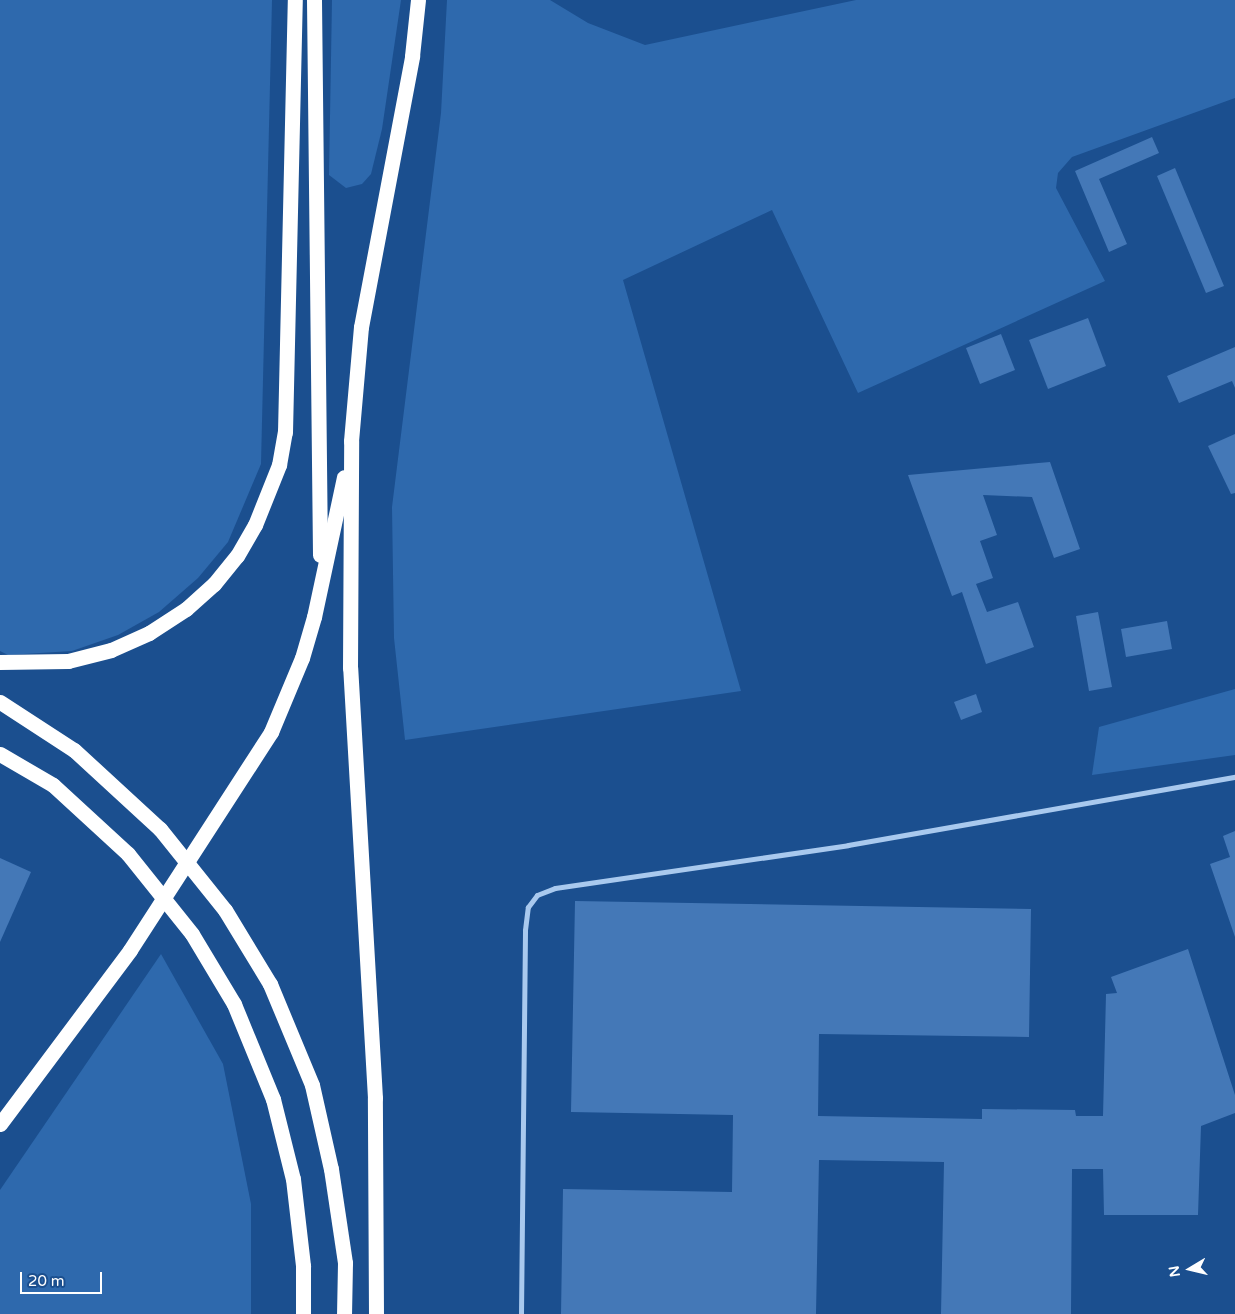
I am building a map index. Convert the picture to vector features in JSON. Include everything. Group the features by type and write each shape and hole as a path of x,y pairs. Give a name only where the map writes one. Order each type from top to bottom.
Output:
{"highway":[{"path":"0,662 68,661 111,650 149,633 186,609 214,584 237,556 255,525 279,465 286,414 295,0"},
{"path":"314,0 321,581"},
{"path":"376,1314 375,1098 350,668 351,441 361,327 412,56 418,0"},
{"path":"0,1124 130,950 246,774 271,732 298,667 321,581 351,441"},
{"path":"0,702 74,750 160,829 225,910 270,984 312,1085 331,1169 344,1263 344,1314"},
{"path":"0,754 53,785 128,854 192,934 234,1004 273,1099 293,1178 303,1266 303,1314"}],"street":[{"path":"521,1314 525,930 528,907 537,895 554,888 848,845 1235,777"}],"shaded area":[{"path":"0,0 272,0 261,464 228,542 198,578 159,612 118,635 72,651 8,655 0,651"},
{"path":"332,0 401,0 382,129 371,174 362,184 346,188 329,175"},
{"path":"447,0 550,0 588,23 645,45 856,0 1235,0 1235,98 1072,157 1058,173 1056,188 1105,281 858,393 772,210 623,280 741,691 405,740 394,638 392,507 441,113"},
{"path":"1235,689 1235,755 1092,775 1099,727"},
{"path":"161,954 223,1064 251,1204 251,1314 0,1314 0,1190"}],"building":[{"path":"1152,137 1159,153 1099,179 1127,244 1109,252 1075,171"},
{"path":"1175,168 1224,286 1206,293 1157,176"},
{"path":"1088,318 1106,366 1048,389 1029,340"},
{"path":"1001,334 1015,370 980,384 966,348"},
{"path":"1235,347 1235,388 1232,381 1179,403 1167,376"},
{"path":"1235,434 1235,493 1231,494 1208,446"},
{"path":"1050,462 1080,549 1054,558 1032,497 983,495 997,535 980,541 993,578 976,584 987,612 1018,602 1034,647 986,664 962,592 952,596 908,475"},
{"path":"1098,612 1112,687 1089,691 1076,616"},
{"path":"1167,621 1172,649 1126,657 1121,629"},
{"path":"976,694 982,712 961,720 954,702"},
{"path":"1235,831 1235,937 1210,864 1230,857 1223,836"},
{"path":"0,858 31,872 0,942"},
{"path":"575,901 1031,909 1029,1037 819,1034 818,1116 982,1119 982,1109 1075,1110 1076,1116 1103,1116 1106,994 1117,993 1111,977 1188,949 1235,1095 1235,1113 1201,1126 1198,1215 1104,1215 1103,1169 1072,1169 1071,1314 941,1314 944,1162 819,1160 816,1314 561,1314 563,1189 732,1192 733,1115 571,1112"}]}
